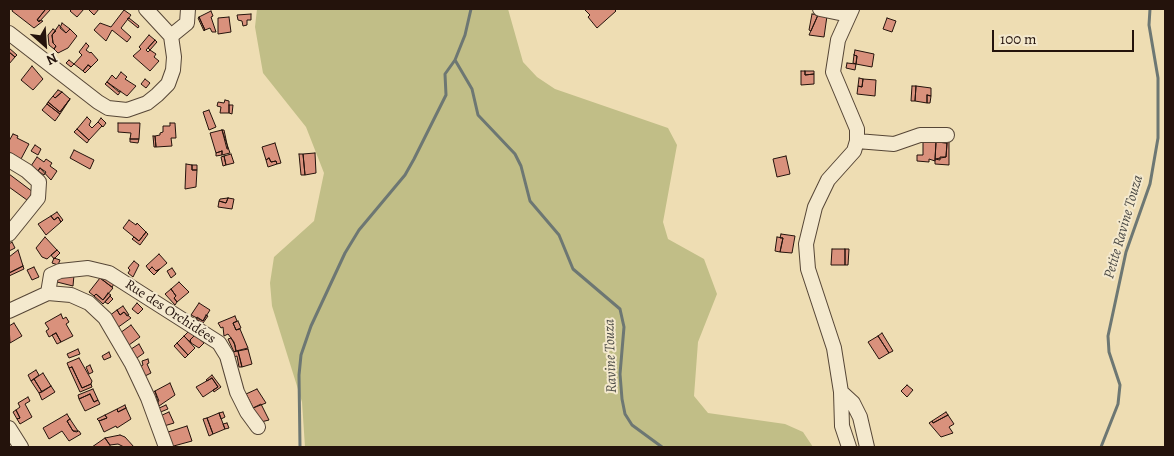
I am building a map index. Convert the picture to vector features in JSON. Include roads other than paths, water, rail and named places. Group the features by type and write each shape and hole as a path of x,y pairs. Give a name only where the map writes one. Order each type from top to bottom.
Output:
{"street":[{"path":"9,33 98,102 108,108 127,110 147,102 168,84 174,57 171,36 146,9"},
{"path":"171,36 187,23 188,9"},
{"path":"820,9 851,12 838,40 833,72 857,129 857,141 854,151 828,180 815,207 806,244 808,269 834,348 842,392 842,426 849,447"},
{"path":"857,141 894,144 920,135 947,135"},
{"path":"9,160 28,171 39,182 38,198 9,234"},
{"name":"Rue des Orchidées","path":"48,293 51,275 60,271 88,268 109,273 220,343 227,356 237,392 247,412 258,427"},
{"path":"9,311 48,293 71,295 89,303 105,318 132,364 148,398 166,447"},
{"path":"842,392 853,403 860,417 867,447"},
{"path":"10,434 21,447"}],"waterway":[{"path":"300,447 299,375 301,355 311,326 345,253 359,230 405,175 414,159 446,95 445,74 455,60 465,35 471,9"},
{"name":"Petite Ravine Touza","path":"1101,447 1118,404 1120,385 1109,352 1108,336 1126,252 1150,184 1158,138 1158,78 1149,25 1150,9"},
{"name":"Ravine Touza","path":"455,60 472,89 478,115 515,154 521,166 530,201 559,235 573,269 620,309 624,327 620,374 625,414 632,425 662,447"}]}
